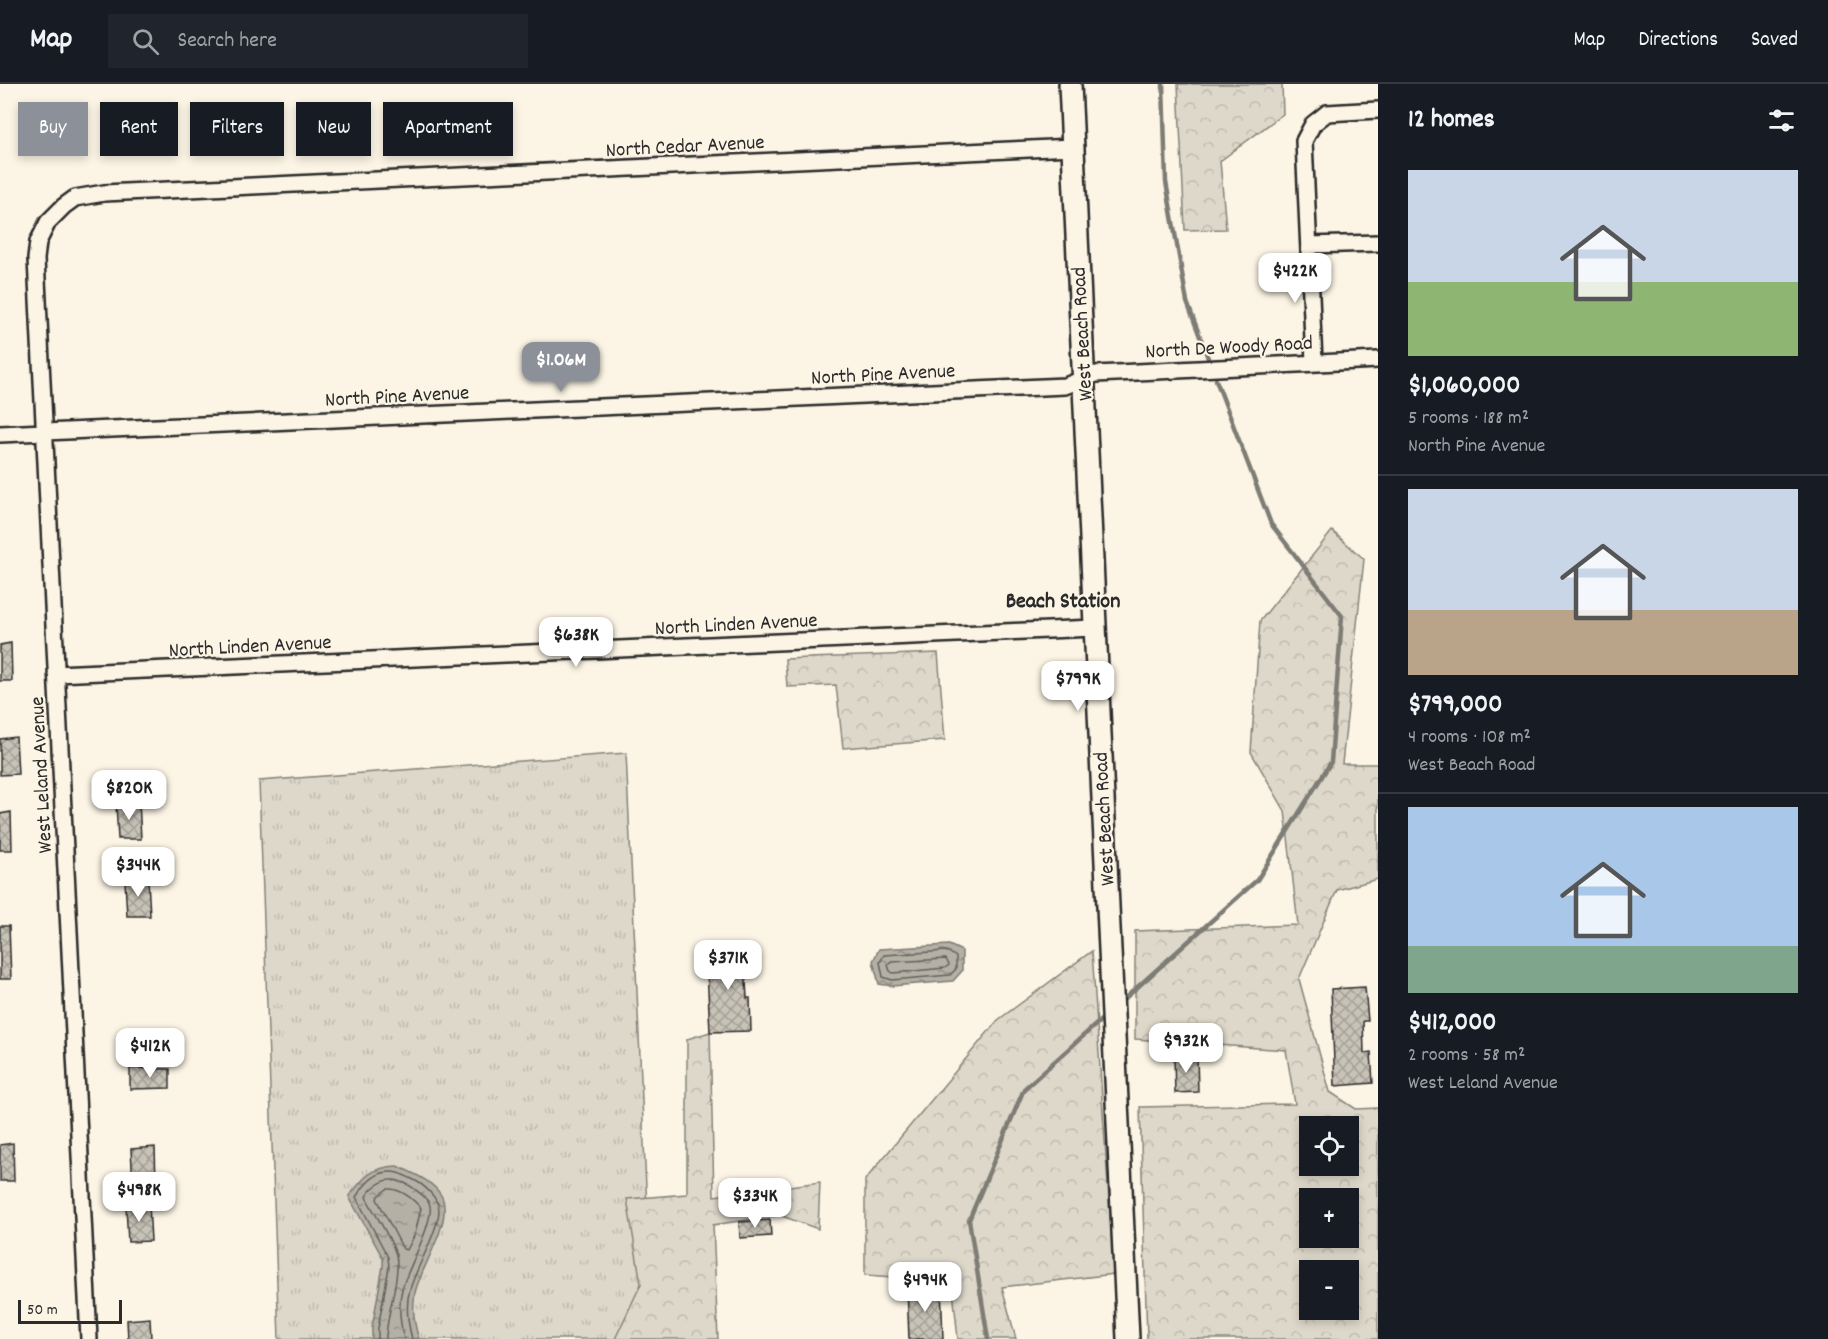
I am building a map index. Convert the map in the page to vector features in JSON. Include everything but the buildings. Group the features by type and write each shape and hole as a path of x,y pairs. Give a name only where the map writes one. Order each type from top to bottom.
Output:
{"street":[{"name":"West Beach Road","path":"1070,84 1128,1339"},
{"path":"1314,362 1304,141 1313,124 1327,113 1378,110"},
{"name":"North Cedar Avenue","path":"55,215 75,198 104,193 1072,147"},
{"name":"West Leland Avenue","path":"55,215 48,222 38,242 36,259 89,1339"},
{"path":"1309,245 1378,243"},
{"name":"North De Woody Road","path":"1083,379 1096,374 1378,360"},
{"name":"North Pine Avenue","path":"0,434 1053,387 1065,386 1083,379"},
{"name":"North Linden Avenue","path":"56,674 1094,628"}],"green space":[{"path":"1178,84 1282,84 1283,114 1220,161 1226,229 1185,230"},
{"path":"1332,531 1364,559 1342,764 1378,764 1378,879 1337,890 1299,979 1330,1092 1356,1109 1378,1108 1378,1339 1147,1339 1140,1107 1295,1104 1286,1050 1135,1039 1135,931 1298,925 1285,811 1251,752 1260,621"},
{"path":"938,653 945,740 843,748 836,685 787,687 785,659"},
{"path":"626,753 653,1339 279,1339 259,781"},
{"path":"1092,951 1114,1274 1002,1287 1016,1339 958,1339 952,1281 865,1275 865,1180 998,1020"},
{"path":"710,1032 714,1196 820,1182 818,1229 779,1215 713,1225 718,1339 615,1339 641,1284 627,1199 687,1194 687,1039"}],"water":[{"path":"949,945 962,951 962,971 953,981 892,986 879,984 873,961 879,949"},
{"path":"397,1166 434,1186 442,1197 443,1219 415,1293 414,1316 419,1339 372,1339 383,1258 349,1197 369,1174 381,1168"}],"waterway":[{"path":"1163,84 1166,182 1187,302 1208,358"},
{"path":"1123,1000 1257,880 1331,762 1342,616 1271,524 1216,380"},
{"path":"988,1339 969,1220 1024,1089 1101,1020"}],"district":[{"name":"Beach Station","path":"1063,599"}]}
